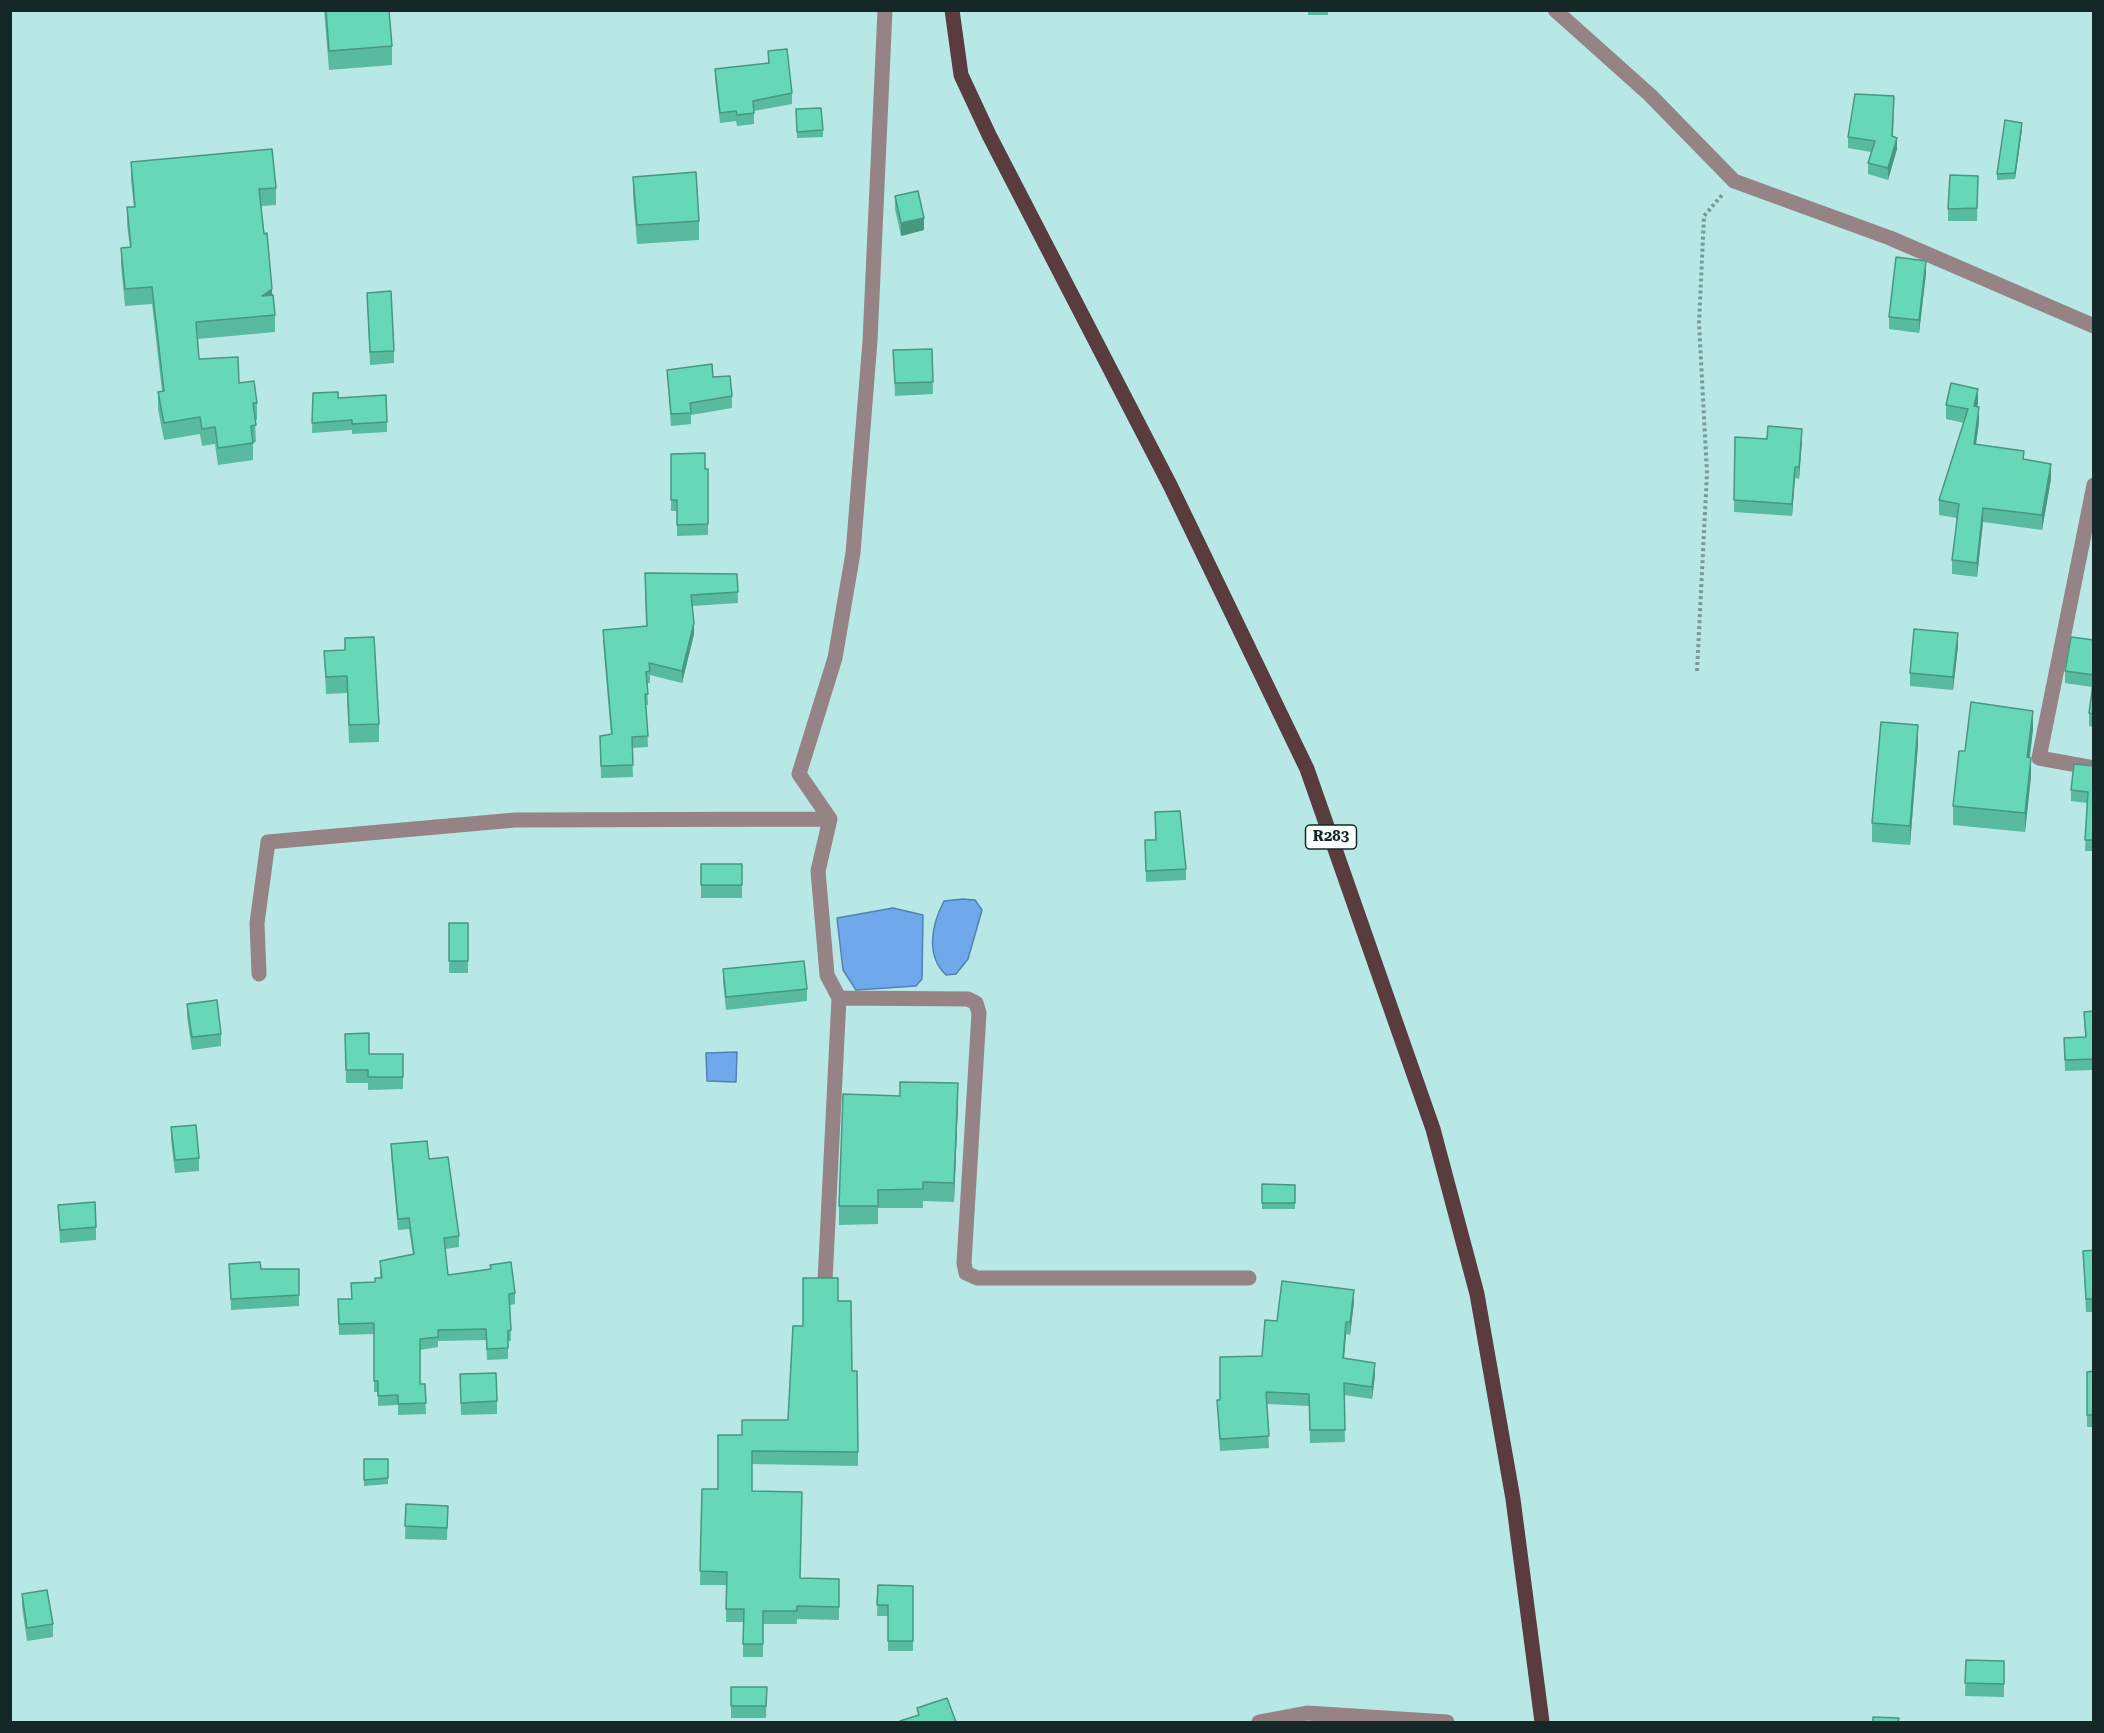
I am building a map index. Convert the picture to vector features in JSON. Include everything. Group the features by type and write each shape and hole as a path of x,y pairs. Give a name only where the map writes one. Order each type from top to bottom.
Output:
{"main road":[{"name":"R283","path":"952,10 961,75 984,125 1019,197 1170,485 1307,769 1433,1129 1477,1294 1513,1499 1542,1722"}],"street":[{"path":"825,1281 839,998 827,975 818,871 830,819 800,774 835,658 853,553 870,341 885,10"},
{"path":"1555,10 1650,95 1734,181 1890,238 2094,326"},
{"path":"2094,484 2039,758 2094,768"},
{"path":"259,974 258,923 268,842 515,820 830,819"},
{"path":"839,998 968,999 976,1003 979,1013 964,1263 966,1273 977,1278 1249,1278"},
{"path":"1259,1722 1307,1713 1447,1722"}],"path":[{"path":"1697,671 1707,473 1699,323 1704,216 1734,181"}],"water":[{"path":"975,900 982,910 968,959 956,974 946,975 939,967 933,949 936,919 944,901"},
{"path":"893,908 923,915 922,979 916,986 856,990 843,970 837,918"},
{"path":"737,1052 736,1082 707,1081 706,1053"}],"building":[{"path":"326,10 389,10 392,46 329,51"},
{"path":"787,49 792,93 753,101 754,113 737,115 736,111 720,113 715,69 769,63 768,51"},
{"path":"1855,94 1894,96 1892,136 1897,138 1888,168 1868,163 1875,141 1848,137"},
{"path":"821,108 823,130 797,132 796,109"},
{"path":"2005,120 2022,123 2015,173 1997,174"},
{"path":"272,149 276,188 259,189 264,234 267,233 272,289 262,296 273,295 275,315 196,322 199,359 238,357 239,383 254,381 257,403 253,403 256,425 251,426 253,443 218,448 215,427 202,429 200,417 164,423 158,392 164,391 152,287 125,289 121,248 131,247 127,207 135,207 131,162"},
{"path":"696,172 699,221 637,225 633,177"},
{"path":"1950,175 1978,176 1977,208 1948,209"},
{"path":"918,191 924,218 901,223 895,196"},
{"path":"1896,257 1926,261 1919,320 1889,317"},
{"path":"391,291 394,351 370,352 367,293"},
{"path":"932,349 933,382 895,383 893,350"},
{"path":"712,364 713,377 730,376 732,396 690,403 691,413 671,414 667,370"},
{"path":"1951,383 1978,389 1974,406 1979,407 1974,444 2024,451 2023,459 2051,464 2042,515 1983,508 1977,563 1952,560 1959,504 1939,500 1968,409 1946,405"},
{"path":"338,392 338,398 386,395 387,422 352,424 352,420 312,423 313,393"},
{"path":"1768,426 1802,429 1799,467 1795,467 1792,504 1734,500 1735,437 1767,439"},
{"path":"705,453 705,469 708,469 708,524 677,525 677,500 671,500 671,454"},
{"path":"645,573 737,574 738,592 691,595 694,623 682,671 649,663 650,671 646,672 648,694 645,694 648,736 632,737 633,765 601,766 600,736 612,734 603,630 647,626"},
{"path":"1914,629 1958,633 1953,677 1910,673"},
{"path":"374,637 379,724 349,725 347,676 326,677 324,651 345,650 345,638"},
{"path":"2071,637 2094,640 2094,675 2065,671"},
{"path":"2094,677 2094,714 2089,713"},
{"path":"1971,702 2033,711 2027,757 2031,758 2025,813 1953,806 1959,751 1965,751"},
{"path":"1881,722 1918,725 1910,826 1872,823"},
{"path":"2074,764 2094,766 2094,840 2085,840 2088,792 2071,790"},
{"path":"1180,811 1186,869 1146,871 1145,840 1156,840 1155,812"},
{"path":"701,864 742,864 742,885 701,885"},
{"path":"449,923 468,923 468,961 449,961"},
{"path":"804,961 807,989 726,997 723,969"},
{"path":"217,1000 221,1034 192,1037 187,1004"},
{"path":"2094,1011 2094,1059 2065,1060 2064,1038 2086,1037 2084,1012"},
{"path":"369,1033 369,1054 403,1054 403,1077 368,1077 368,1070 346,1070 345,1034"},
{"path":"900,1082 958,1083 954,1183 923,1182 923,1189 878,1190 878,1206 839,1206 843,1094 900,1096"},
{"path":"196,1125 199,1158 175,1160 171,1127"},
{"path":"427,1141 429,1159 448,1157 459,1236 444,1238 448,1275 491,1269 490,1265 511,1262 515,1293 509,1294 511,1330 508,1331 508,1348 487,1349 486,1329 438,1330 438,1337 420,1339 420,1384 425,1384 426,1403 398,1404 398,1395 378,1396 378,1381 374,1381 374,1323 339,1324 338,1299 352,1299 351,1283 375,1282 375,1278 382,1278 380,1261 414,1254 409,1218 398,1219 391,1144"},
{"path":"1262,1184 1295,1185 1295,1203 1262,1203"},
{"path":"95,1202 96,1227 60,1230 58,1205"},
{"path":"2094,1250 2094,1299 2086,1299 2083,1251"},
{"path":"260,1262 261,1269 299,1269 299,1295 231,1299 229,1264"},
{"path":"803,1278 838,1278 838,1301 851,1301 852,1371 857,1371 858,1452 752,1451 752,1491 802,1492 800,1578 839,1579 839,1607 797,1606 797,1611 763,1611 763,1644 743,1644 744,1609 726,1609 727,1572 700,1571 702,1489 718,1489 718,1435 742,1435 742,1420 788,1420 793,1326 803,1326"},
{"path":"1282,1281 1354,1290 1350,1322 1346,1322 1343,1358 1375,1363 1372,1387 1344,1383 1345,1430 1310,1430 1309,1394 1266,1392 1269,1436 1220,1439 1217,1400 1220,1400 1220,1357 1262,1356 1265,1320 1277,1321"},
{"path":"2094,1371 2094,1415 2087,1415 2087,1372"},
{"path":"496,1373 497,1401 461,1403 460,1374"},
{"path":"364,1459 388,1459 388,1478 364,1480"},
{"path":"406,1504 448,1506 447,1528 405,1526"},
{"path":"878,1585 913,1586 913,1641 888,1641 888,1605 877,1605"},
{"path":"47,1590 53,1624 27,1628 22,1594"},
{"path":"1966,1660 2004,1661 2004,1684 1965,1683"},
{"path":"731,1687 767,1687 766,1706 731,1706"},
{"path":"947,1698 956,1722 900,1721 919,1715 917,1708"},
{"path":"1873,1717 1899,1718 1898,1722 1873,1722"}]}
